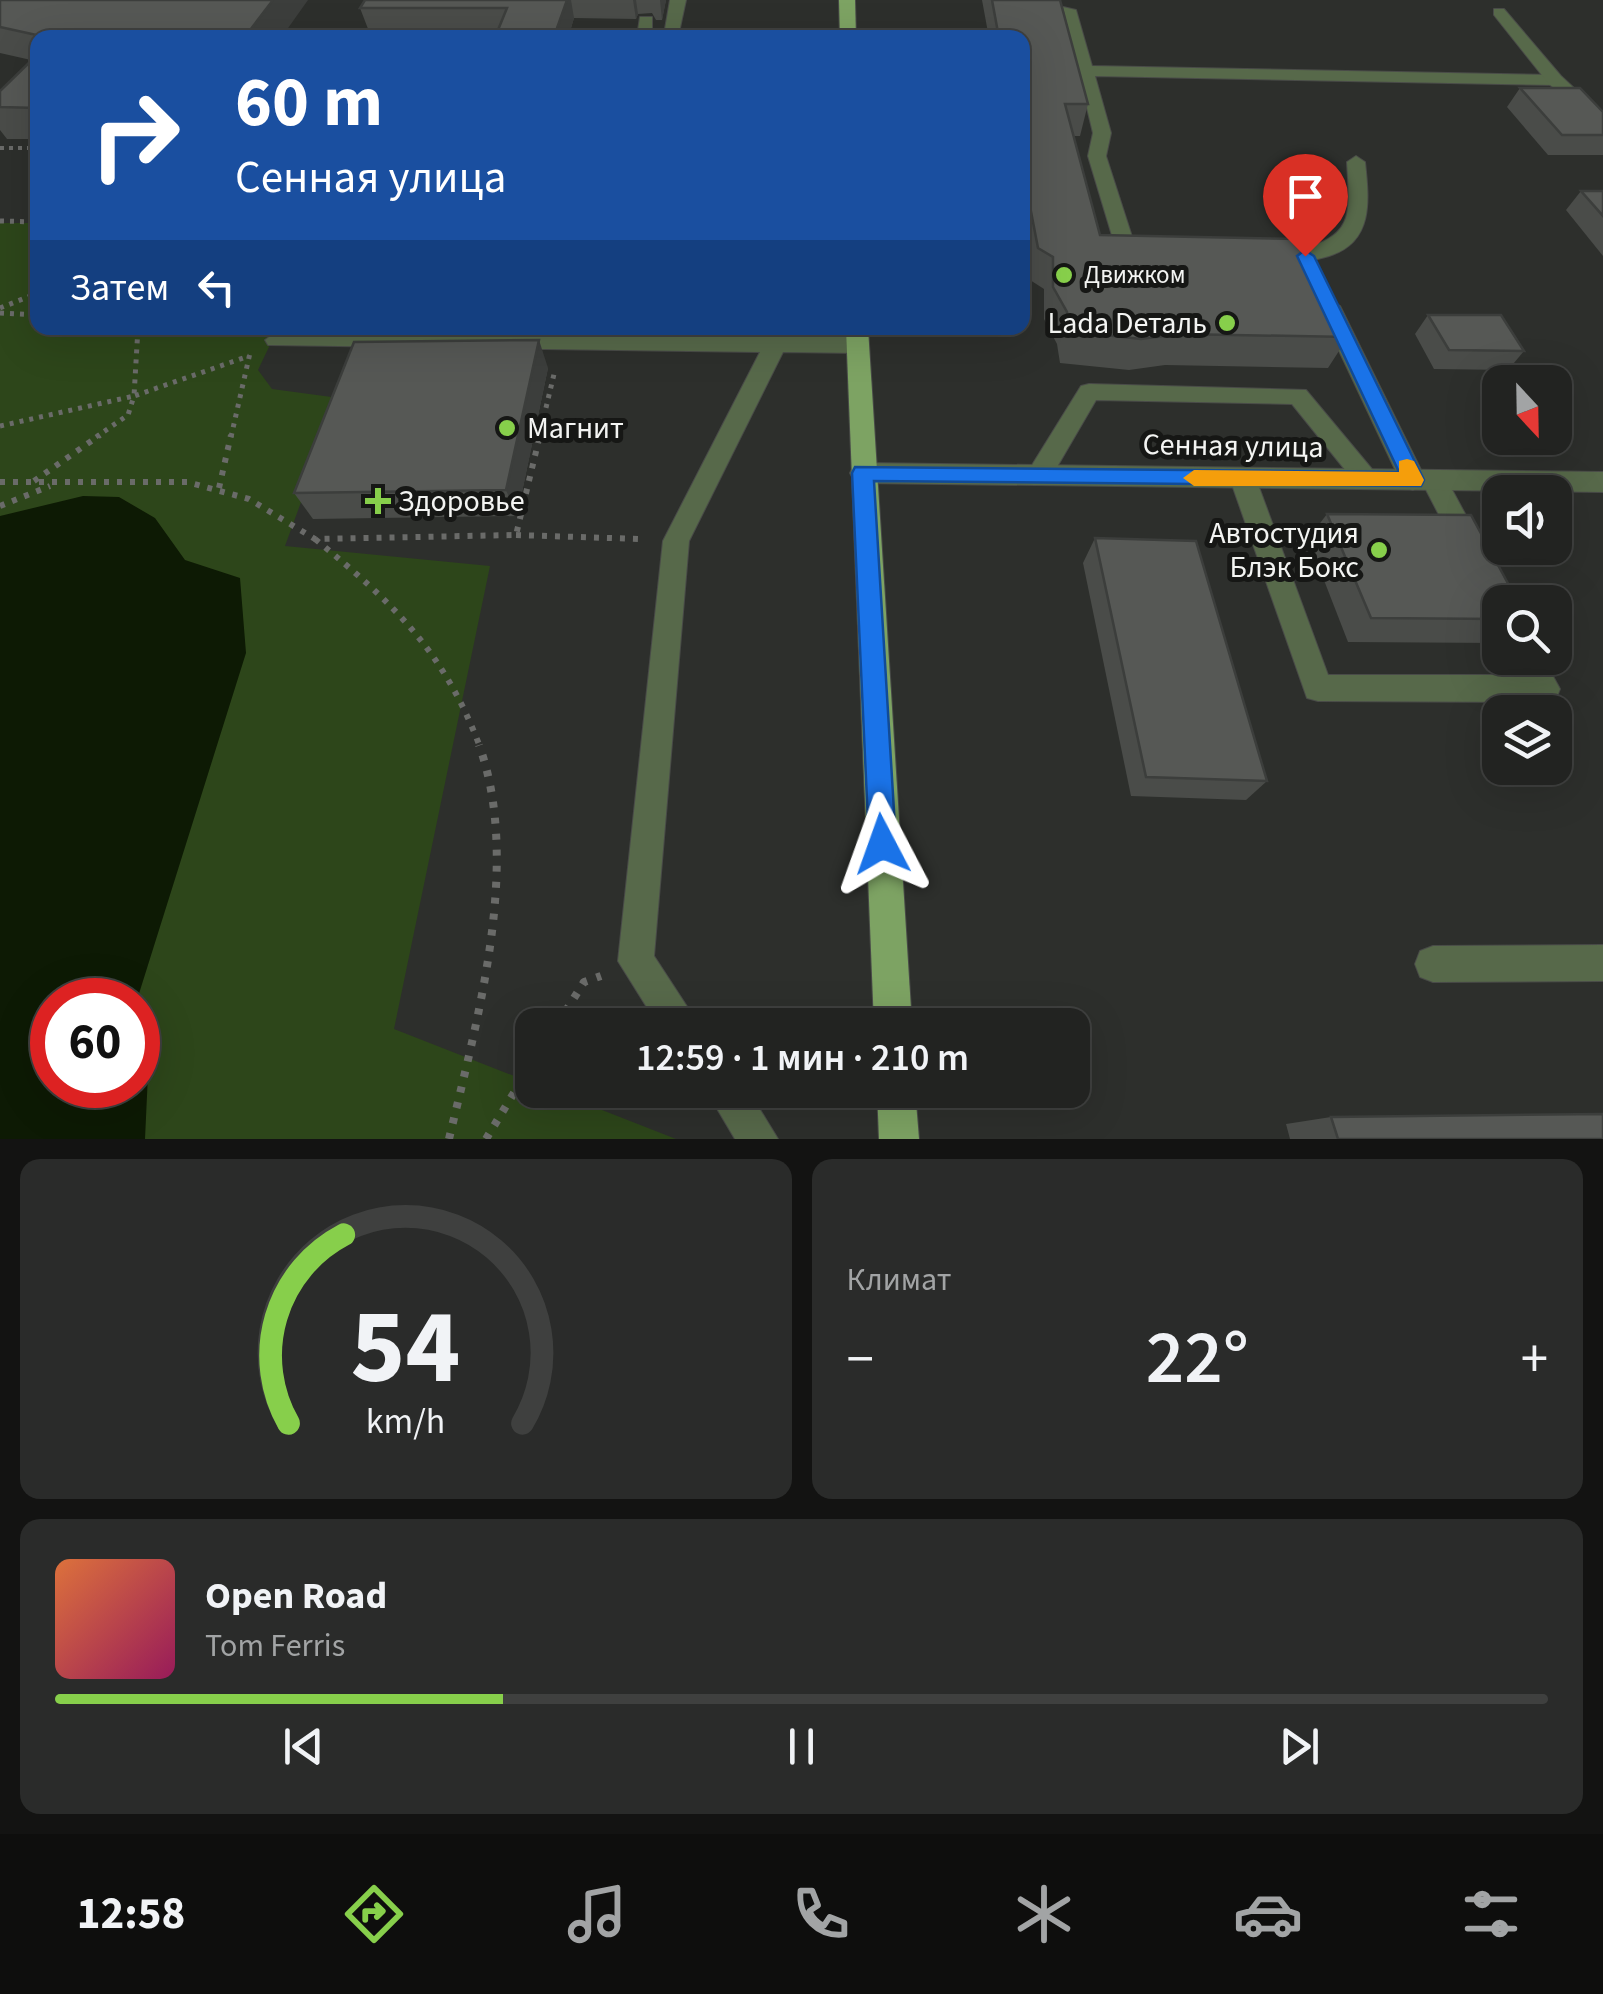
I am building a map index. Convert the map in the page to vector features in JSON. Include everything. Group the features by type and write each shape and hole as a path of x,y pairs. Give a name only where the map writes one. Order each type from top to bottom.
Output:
{"main road":[{"path":"847,0 848,30"},
{"path":"857,336 892,1008"},
{"path":"897,1108 899,1139"}],"street":[{"path":"673,30 678,0"},
{"path":"1068,10 1102,133 1097,156 1127,252 1166,253"},
{"path":"1499,12 1555,80 1603,126"},
{"path":"644,30 646,20"},
{"path":"1086,72 1555,80"},
{"path":"1356,162 1360,215 1353,234 1307,268 1424,480 1488,585"},
{"path":"276,340 562,340 650,335"},
{"path":"680,335 776,343 857,336"},
{"path":"668,1008 636,961 676,540 776,343"},
{"path":"1038,477 1089,392 1298,396 1368,480"},
{"name":"Сенная улица","path":"862,473 1603,482"},
{"path":"1242,479 1318,688 1545,689 1537,675"},
{"path":"1432,964 1603,963"},
{"path":"737,1108 758,1139"}],"path":[{"path":"0,148 30,148"},
{"path":"0,221 30,222"},
{"path":"0,310 30,297"},
{"path":"0,310 30,314"},
{"path":"33,481 128,414 134,396 138,335"},
{"path":"219,488 251,348 276,340"},
{"path":"516,535 562,340"},
{"path":"0,426 134,396 249,356"},
{"path":"0,482 51,485 187,482 249,499 316,539 426,644 456,689 491,791 496,854 492,942 449,1139"},
{"path":"0,506 51,485"},
{"path":"316,539 516,535 676,540"},
{"path":"568,1008 584,982 636,961"},
{"path":"486,1139 515,1091"}],"green space":[{"path":"0,223 30,223 30,335 275,335 258,370 272,389 339,398 285,546 490,566 394,1029 515,1076 515,1108 597,1108 676,1139 0,1139"}],"shaded area":[{"path":"83,496 119,497 155,518 185,560 240,578 246,653 144,978 30,978 30,1108 146,1108 145,1139 0,1139 0,516"}],"building":[{"path":"0,0 273,0 250,30 30,30 30,34 0,27"},
{"path":"365,0 567,0 556,30 498,30 507,8 360,8"},
{"path":"992,0 1060,0 1088,104 1065,104 1100,235 1301,239 1348,337 1179,334 1141,339 1070,331 1067,312 1053,287 1053,257 1038,248 1030,206 1030,30 998,30"},
{"path":"30,62 30,108 0,107 0,91"},
{"path":"1520,88 1580,88 1603,112 1603,135 1562,135"},
{"path":"1581,191 1603,191 1603,216"},
{"path":"1428,315 1501,315 1524,351 1449,350"},
{"path":"539,340 506,490 294,493 354,342"},
{"path":"1327,514 1471,515 1482,535 1482,565 1498,565 1509,585 1482,585 1482,619 1371,618"},
{"path":"1095,538 1196,541 1267,781 1146,777"},
{"path":"1603,1114 1603,1139 1338,1139 1331,1117"}],"slow traffic":[{"path":"1194,478 1413,480 1407,467"}],"place":[{"name":"Движком","path":"1064,275"},
{"name":"Lada Dеталь","path":"1227,323"},
{"name":"Магнит","path":"507,428"},
{"name":"Здоровье","path":"378,501"},
{"name":"Автостудия Блэк Бокс","path":"1379,550"}],"route":[{"path":"882,844 862,473 1413,480 1305,256"}]}
